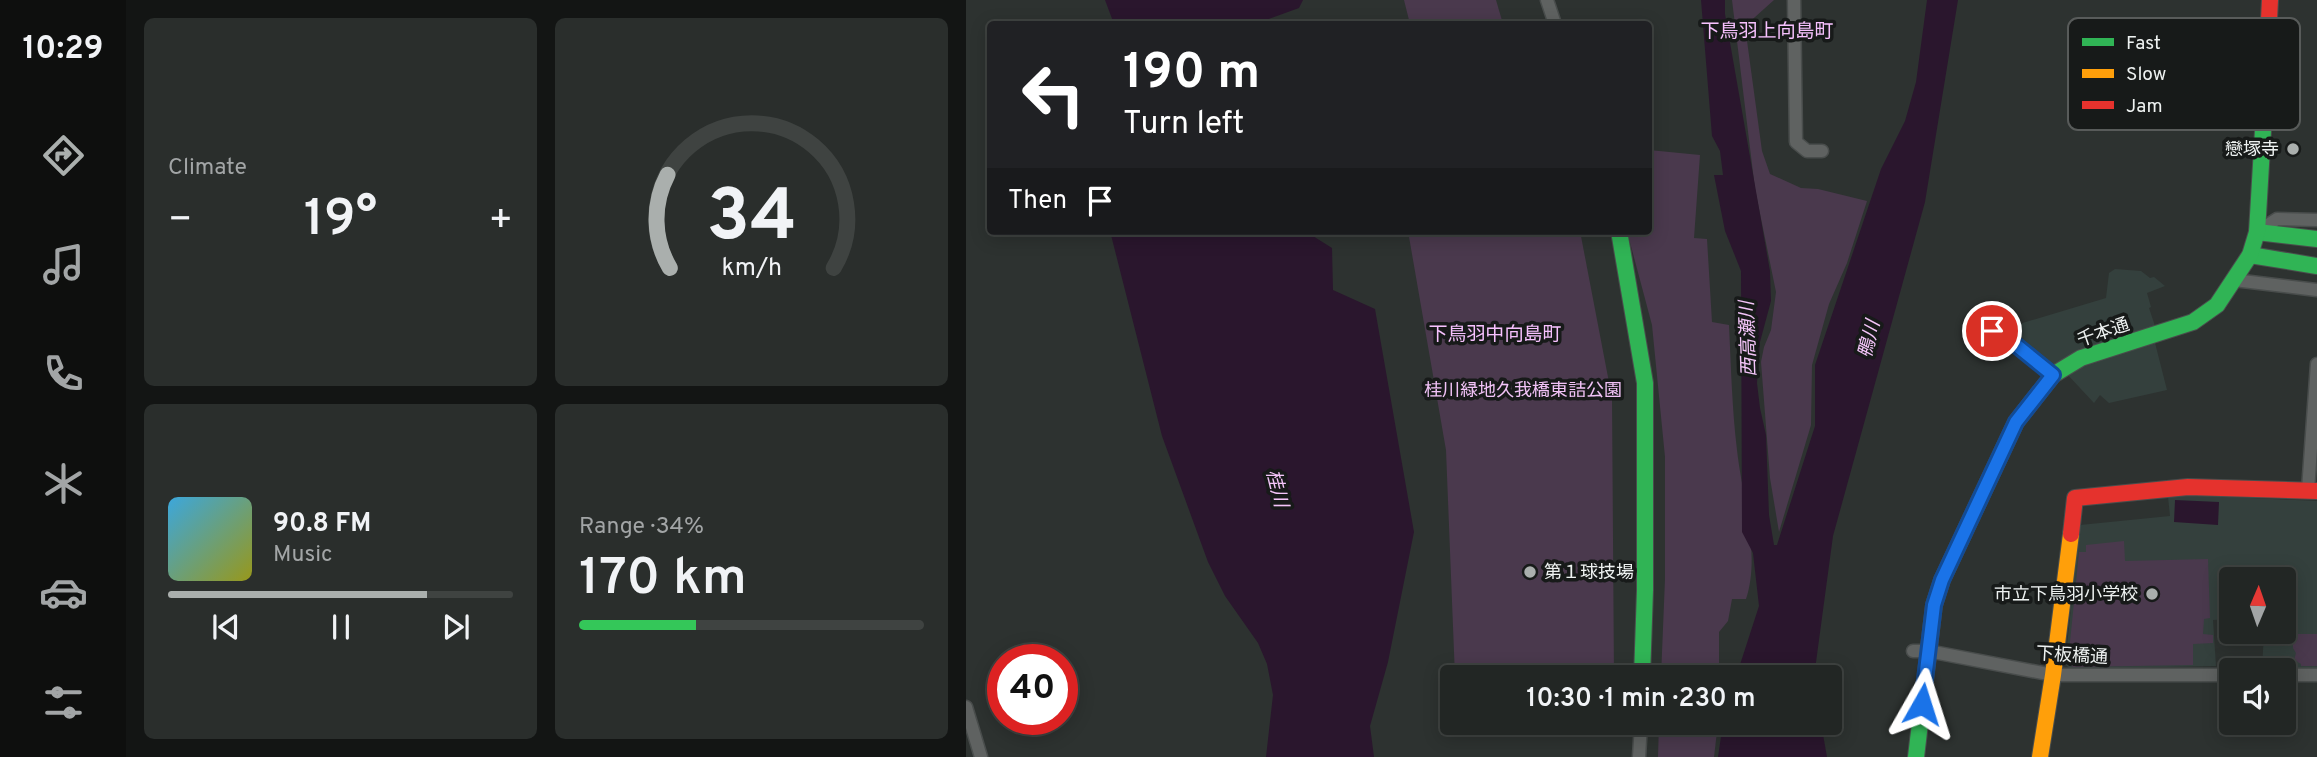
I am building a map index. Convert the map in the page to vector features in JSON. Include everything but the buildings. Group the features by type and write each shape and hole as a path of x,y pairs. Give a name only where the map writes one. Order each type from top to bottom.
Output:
{"street":[{"path":"1547,0 1554,21"},
{"path":"1794,0 1796,142 1807,151 1822,151"},
{"name":"千本通","path":"2269,18 2270,0"},
{"name":"千本通","path":"1916,757 1921,651 1934,605 1942,580 2016,422 2053,375 2081,358 2193,322 2217,305 2250,255 2257,232 2263,130"},
{"path":"2257,232 2277,219 2317,220"},
{"path":"2257,232 2317,239"},
{"path":"1620,235 1645,383 1642,665"},
{"path":"2250,255 2317,266"},
{"path":"2234,280 2317,290"},
{"path":"1992,331 2000,332 2053,375"},
{"path":"2040,757 2075,498 2188,487 2312,491 2317,364"},
{"name":"下板橋通","path":"1921,651 2053,675 2219,675"},
{"path":"2296,675 2317,675"},
{"path":"966,707 981,757"},
{"path":"1639,757 1640,735"}],"shaded area":[{"path":"2115,269 2141,271 2165,286 2147,293 2156,329 2052,367 2024,342 2016,325 2106,298 2109,273"},
{"path":"2154,339 2167,390 2109,403 2100,395 2094,403 2067,374 2079,365"},
{"name":"市立下鳥羽小学校","path":"2188,495 2317,501 2317,669 2296,669 2296,658 2263,658 2263,644 2296,644 2296,567 2219,567 2219,620 2213,620 2216,666 2070,669 2065,664 2080,525 2170,516 2168,497"}],"green space":[{"path":"1404,0 1496,0 1502,21 1409,21"},
{"path":"1732,0 1774,0 1745,26 1762,151 1770,174 1801,188 1818,189 1867,201 1847,263 1829,304 1812,365 1811,425 1779,532 1770,478 1761,362 1771,330 1776,292 1755,189"},
{"path":"1652,150 1700,155 1694,238 1707,239 1712,322 1729,325 1735,434 1752,563 1746,599 1732,599 1728,621 1719,632 1719,665 1661,665 1665,457 1652,325 1628,235 1652,235"},
{"name":"桂川緑地久我橋東詰公園","path":"1409,235 1581,235 1612,398 1614,665 1455,665 1446,450"},
{"path":"2124,541 2125,561 2208,559 2210,618 2204,619 2203,634 2213,635 2213,643 2193,644 2193,665 2073,667 2068,662 2079,552 2086,552 2086,545"},
{"path":"2296,634 2317,634 2317,666 2301,666 2295,658 2296,653 2293,648"},
{"path":"1659,735 1717,735 1714,757 1658,757"}],"water":[{"path":"1105,0 1303,0 1299,8 1263,21 1113,21"},
{"path":"1701,0 1725,0 1725,14 1770,271 1771,301 1760,342 1757,383 1766,435 1769,515 1774,545 1777,545 1815,426 1815,365 1881,169 1905,121 1916,82 1927,0 1958,0 1925,202 1833,536 1816,665 1740,665 1759,606 1753,553 1742,532 1741,271 1725,231 1714,175 1723,175 1720,151 1712,136"},
{"name":"桂川","path":"1111,235 1311,235 1332,248 1333,290 1375,309 1414,532 1388,662 1370,726 1374,757 1266,757 1273,695 1267,664 1258,643 1225,596 1208,562 1162,436"},
{"path":"2175,500 2219,502 2218,525 2174,522"},
{"path":"1721,735 1823,735 1827,757 1718,757"}],"traffic: fast":[{"path":"1916,757 1934,605 1942,580 2016,422 2053,375 2081,358 2193,322 2217,305 2250,255 2257,232 2263,130"},
{"path":"2257,232 2317,239"},
{"path":"1620,235 1645,383 1642,665"},
{"path":"2250,255 2317,266"}],"traffic: slow":[{"path":"2040,757 2071,534"}],"traffic: jam":[{"path":"2269,18 2270,0"},
{"path":"2071,534 2075,498 2188,487 2317,491"}],"place":[{"name":"戀塚寺","path":"2293,149"},
{"name":"第１球技場","path":"1530,572"},
{"name":"市立下鳥羽小学校","path":"2152,594"}],"district":[{"name":"下鳥羽上向島町","path":"1767,30"},
{"name":"下鳥羽中向島町","path":"1495,333"}],"route":[{"path":"1922,704 1934,605 1942,580 2016,422 2053,375 2000,332 1992,331"}],"water label":[{"name":"西高瀬川","path":"1747,339"},
{"name":"鴨川","path":"1868,339"}]}
